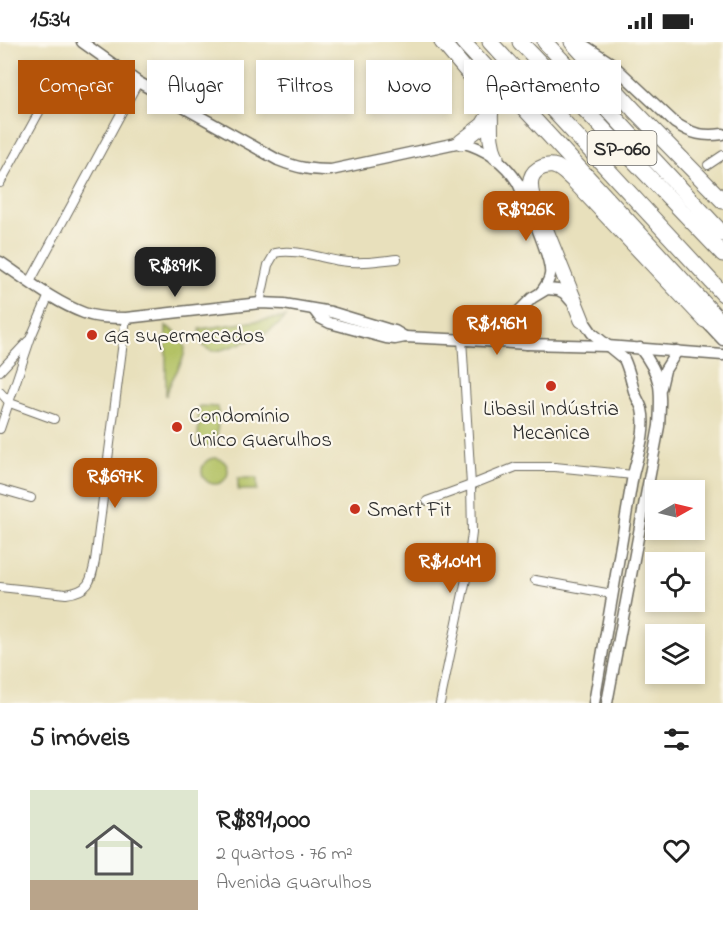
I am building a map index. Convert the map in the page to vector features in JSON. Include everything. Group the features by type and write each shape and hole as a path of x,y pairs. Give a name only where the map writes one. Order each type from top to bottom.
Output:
{"highway":[{"path":"442,42 464,68"},
{"name":"SP-060","path":"463,42 723,326"},
{"name":"SP-060","path":"490,42 723,294"},
{"name":"SP-060","path":"520,42 723,254"},
{"name":"SP-060","path":"545,42 723,234"},
{"path":"572,42 635,111 723,201"},
{"path":"461,142 486,123 490,114"},
{"path":"491,114 491,147 496,157"},
{"path":"582,320 532,196 530,177 534,171 549,165 561,170 705,320 723,326"}],"street":[{"path":"82,42 138,82 278,160 297,168 331,170 461,142 496,157 518,183 547,256 550,276 541,292"},
{"path":"579,42 611,63 675,123 701,135 723,134"},
{"path":"30,282 138,82"},
{"path":"0,183 38,114"},
{"path":"708,165 723,155"},
{"path":"260,303 268,265 275,253 287,251 358,262 397,260"},
{"path":"0,262 60,302 86,314 105,317 126,318 260,303 284,304 331,312 387,328 405,338 607,345 723,355"},
{"path":"465,340 486,332 517,313 541,292 552,289 564,293 592,333 627,364 635,395 642,407 642,438 633,475 594,703"},
{"path":"0,429 31,338 49,295"},
{"path":"517,313 515,325 517,334 527,344"},
{"path":"0,587 76,593 88,585 93,575 126,318"},
{"path":"705,320 723,340"},
{"path":"0,371 31,338"},
{"path":"440,703 470,556 472,533 465,340"},
{"path":"640,348 655,369 661,390"},
{"path":"607,703 659,426 661,390 665,370 677,351"},
{"path":"0,392 10,403 54,419"},
{"path":"643,425 659,426"},
{"path":"427,501 516,467 555,467 633,475"},
{"path":"0,489 31,498"},
{"path":"622,540 638,543"},
{"path":"536,580 612,594"}],"green space":[{"path":"286,317 263,335 223,349 209,350 201,339 200,329"},
{"path":"166,326 181,337 185,349 166,396"},
{"path":"199,406 218,407 217,446 198,446"},
{"path":"215,458 224,462 228,471 224,480 215,484 206,480 202,471 206,462"},
{"path":"238,478 257,478 257,490 238,490"}],"place":[{"name":"GG supermecados","path":"92,335"},
{"name":"Libasil Indústria Mecanica","path":"551,386"},
{"name":"Condomínio Unico Guarulhos","path":"177,427"},
{"name":"Smart Fit","path":"355,509"}]}
